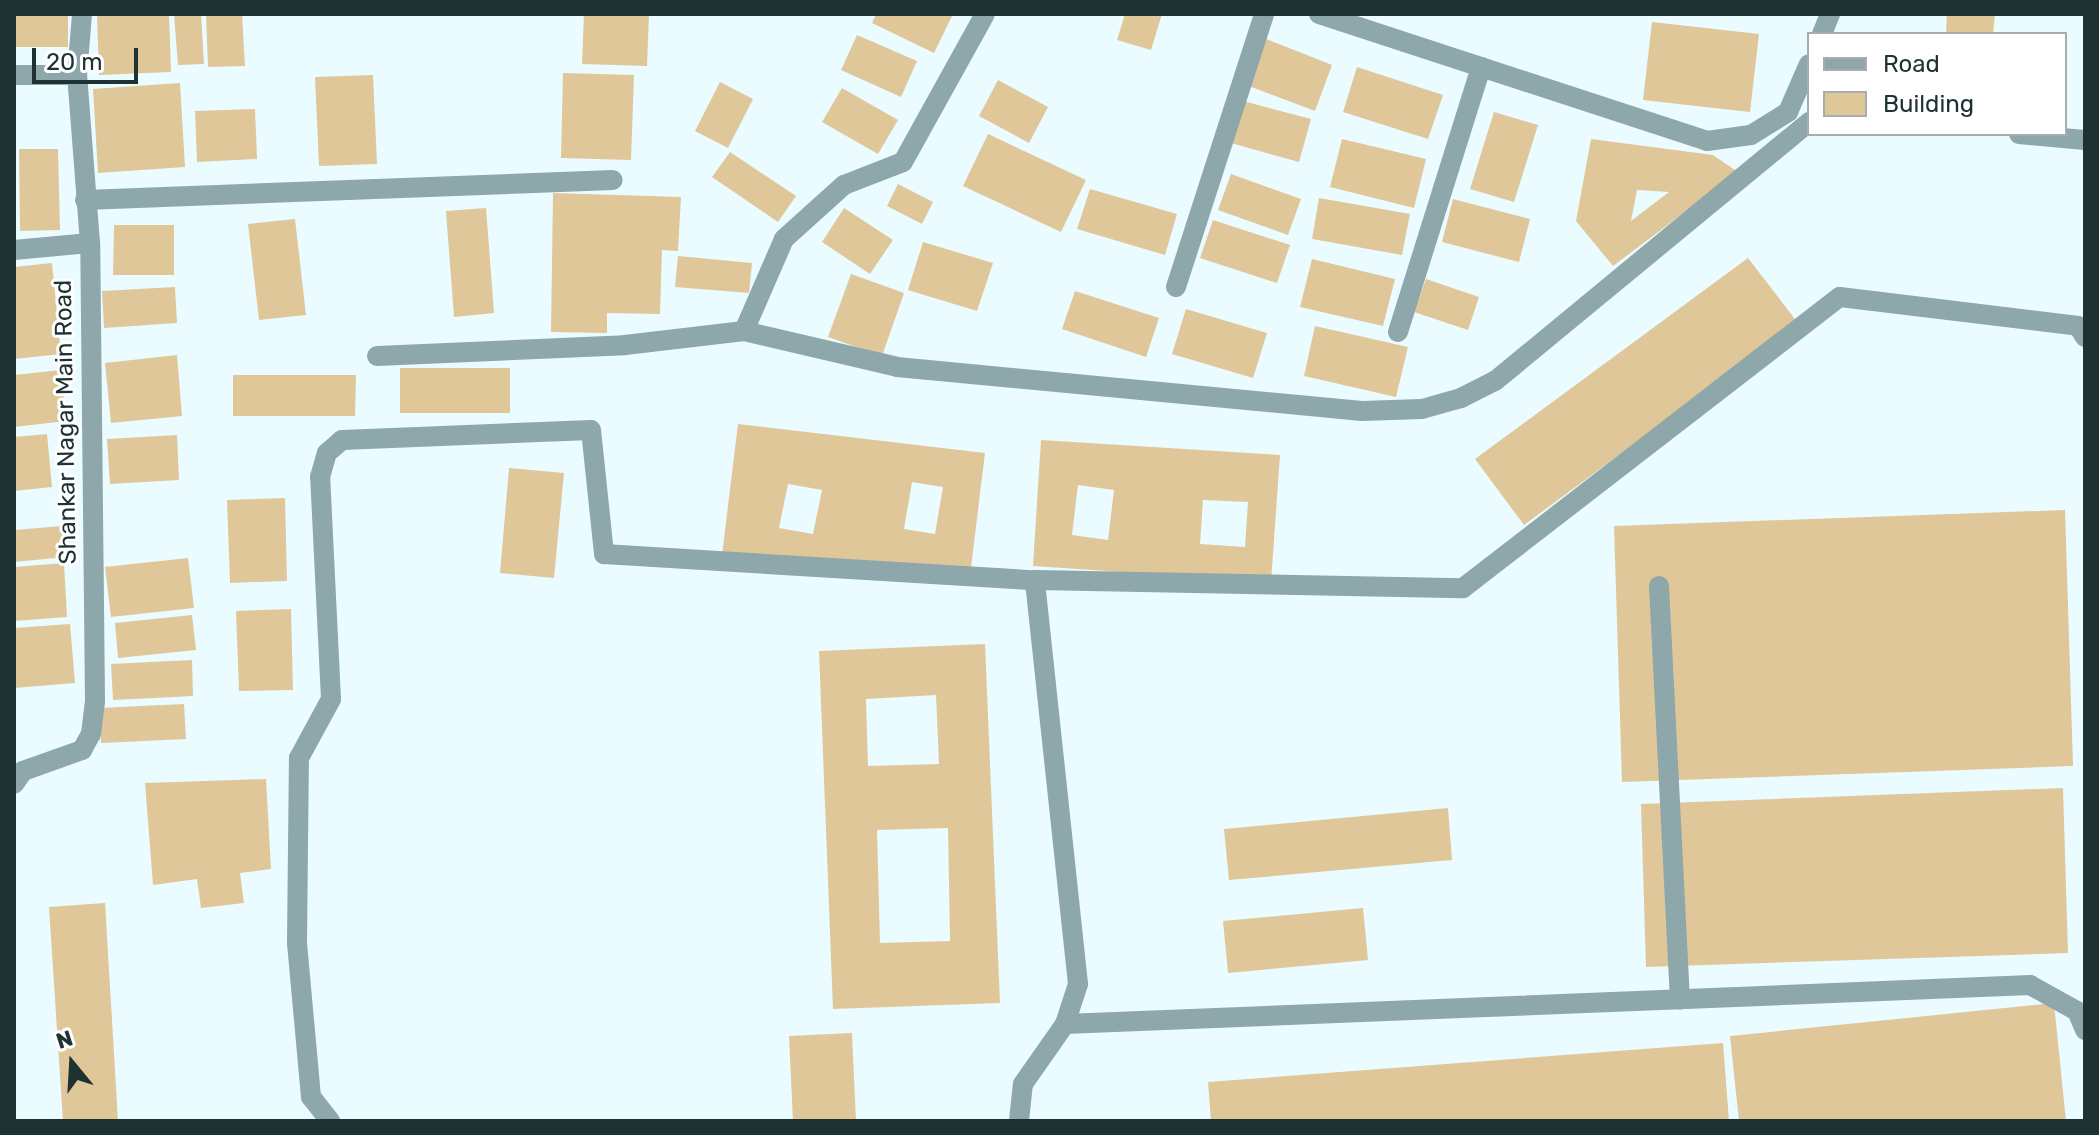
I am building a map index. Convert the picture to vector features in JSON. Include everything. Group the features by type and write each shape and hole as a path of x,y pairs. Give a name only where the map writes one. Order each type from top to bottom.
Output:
{"street":[{"name":"Shankar Nagar Main Road","path":"14,784 23,771 82,750 91,734 95,701 90,243 77,75 82,14"},
{"path":"744,331 784,239 844,185 903,162 985,14"},
{"path":"1176,287 1264,14"},
{"path":"1319,14 1707,141 1751,135 1788,112 1807,69"},
{"path":"1398,332 1481,67"},
{"path":"14,75 77,75"},
{"path":"1788,112 1807,114"},
{"path":"377,356 625,345 744,331 897,367 1362,411 1422,409 1461,398 1495,381 1807,124"},
{"path":"2041,136 2085,140"},
{"path":"85,200 613,180"},
{"path":"14,250 90,243"},
{"path":"330,1121 311,1097 297,943 299,758 331,699 320,477 327,453 342,440 591,430 604,554 1035,580 1463,588 1840,297 2078,326 2085,337"},
{"path":"1019,1121 1023,1084 1065,1024 1078,984 1035,580"},
{"path":"1659,586 1680,999"},
{"path":"1065,1024 2030,985 2077,1011 2085,1030"}],"building":[{"path":"68,14 68,47 14,47 14,15"},
{"path":"97,14 169,14 171,72 99,75"},
{"path":"174,14 201,14 204,64 178,65"},
{"path":"206,14 242,14 245,66 208,67"},
{"path":"584,14 649,14 647,66 582,64"},
{"path":"876,14 953,14 934,53 872,23"},
{"path":"1125,14 1162,14 1151,50 1117,40"},
{"path":"1947,14 1995,14 1993,32 1946,32"},
{"path":"1652,22 1759,34 1750,112 1643,100"},
{"path":"857,35 917,61 901,97 841,70"},
{"path":"1264,38 1332,65 1315,111 1246,85"},
{"path":"1357,67 1443,95 1428,139 1343,112"},
{"path":"563,73 634,75 631,160 561,158"},
{"path":"373,75 377,164 319,166 315,77"},
{"path":"998,80 1048,107 1029,143 979,116"},
{"path":"720,82 753,99 728,148 695,131"},
{"path":"180,83 185,167 98,173 93,89"},
{"path":"842,88 898,120 878,154 822,122"},
{"path":"1243,101 1311,119 1299,162 1231,143"},
{"path":"255,109 257,159 197,162 195,111"},
{"path":"1494,112 1538,125 1514,202 1470,189"},
{"path":"988,134 1086,180 1061,232 963,186"},
{"path":"1342,139 1426,159 1414,208 1330,187"},
{"path":"1591,139 1713,155 1738,172 1613,266 1576,221","holes":["1637,190 1669,192 1631,221"]},
{"path":"19,149 58,149 60,230 20,231"},
{"path":"730,152 796,196 778,222 712,177"},
{"path":"1231,174 1301,199 1288,235 1218,210"},
{"path":"898,184 933,202 922,224 887,206"},
{"path":"1090,189 1177,214 1165,255 1077,229"},
{"path":"553,193 681,197 678,251 662,250 660,314 607,313 607,333 551,332"},
{"path":"1319,198 1410,214 1402,255 1312,239"},
{"path":"1453,199 1530,219 1519,262 1442,242"},
{"path":"486,208 494,313 454,317 446,211"},
{"path":"844,208 893,240 870,274 822,242"},
{"path":"295,219 306,315 259,320 248,224"},
{"path":"1213,220 1290,245 1277,283 1200,258"},
{"path":"114,225 174,225 174,275 113,275"},
{"path":"923,242 993,263 977,311 908,290"},
{"path":"678,256 752,263 749,293 675,287"},
{"path":"1748,258 1798,323 1524,525 1475,459"},
{"path":"1312,259 1395,279 1383,326 1300,307"},
{"path":"52,263 61,354 14,359 14,267"},
{"path":"851,274 904,293 882,356 828,337"},
{"path":"1426,279 1479,297 1468,330 1414,312"},
{"path":"175,287 177,323 104,328 102,291"},
{"path":"1075,291 1159,318 1146,357 1062,329"},
{"path":"1186,309 1267,333 1253,378 1172,354"},
{"path":"1315,326 1408,347 1396,397 1304,376"},
{"path":"177,355 182,416 111,423 105,363"},
{"path":"400,368 510,368 510,413 400,413"},
{"path":"61,370 66,421 14,427 14,375"},
{"path":"233,375 356,375 355,416 233,416"},
{"path":"738,424 985,453 969,584 722,555","holes":["912,482 943,487 935,534 904,529","788,484 822,490 813,534 779,528"]},
{"path":"47,434 52,487 14,491 14,437"},
{"path":"177,435 179,480 110,484 107,439"},
{"path":"1041,440 1280,455 1271,582 1033,566","holes":["1078,485 1114,490 1108,540 1072,535","1203,500 1248,502 1245,547 1200,544"]},
{"path":"509,468 564,473 554,578 500,573"},
{"path":"285,498 287,581 230,583 227,500"},
{"path":"2065,510 2073,766 1622,782 1614,526"},
{"path":"74,525 77,556 14,562 14,530"},
{"path":"188,558 194,608 111,617 105,567"},
{"path":"64,563 67,617 14,621 14,567"},
{"path":"291,609 293,690 239,691 236,611"},
{"path":"192,615 196,650 118,658 115,623"},
{"path":"70,624 75,683 14,688 14,628"},
{"path":"985,644 1000,1003 833,1009 819,651","holes":["936,695 939,764 868,766 866,699","948,828 950,941 880,943 877,830"]},
{"path":"192,660 193,696 113,700 111,664"},
{"path":"184,704 186,739 101,743 100,708"},
{"path":"266,779 271,869 240,873 244,903 201,908 197,879 153,885 145,783"},
{"path":"2063,788 2068,953 1646,967 1641,804"},
{"path":"1448,808 1452,860 1229,880 1224,829"},
{"path":"105,903 118,1121 63,1121 49,907"},
{"path":"1363,908 1368,960 1228,973 1223,921"},
{"path":"2054,1003 2066,1121 1739,1121 1730,1036"},
{"path":"852,1033 856,1121 793,1121 789,1036"},
{"path":"1723,1043 1729,1121 1211,1121 1208,1082"}]}
